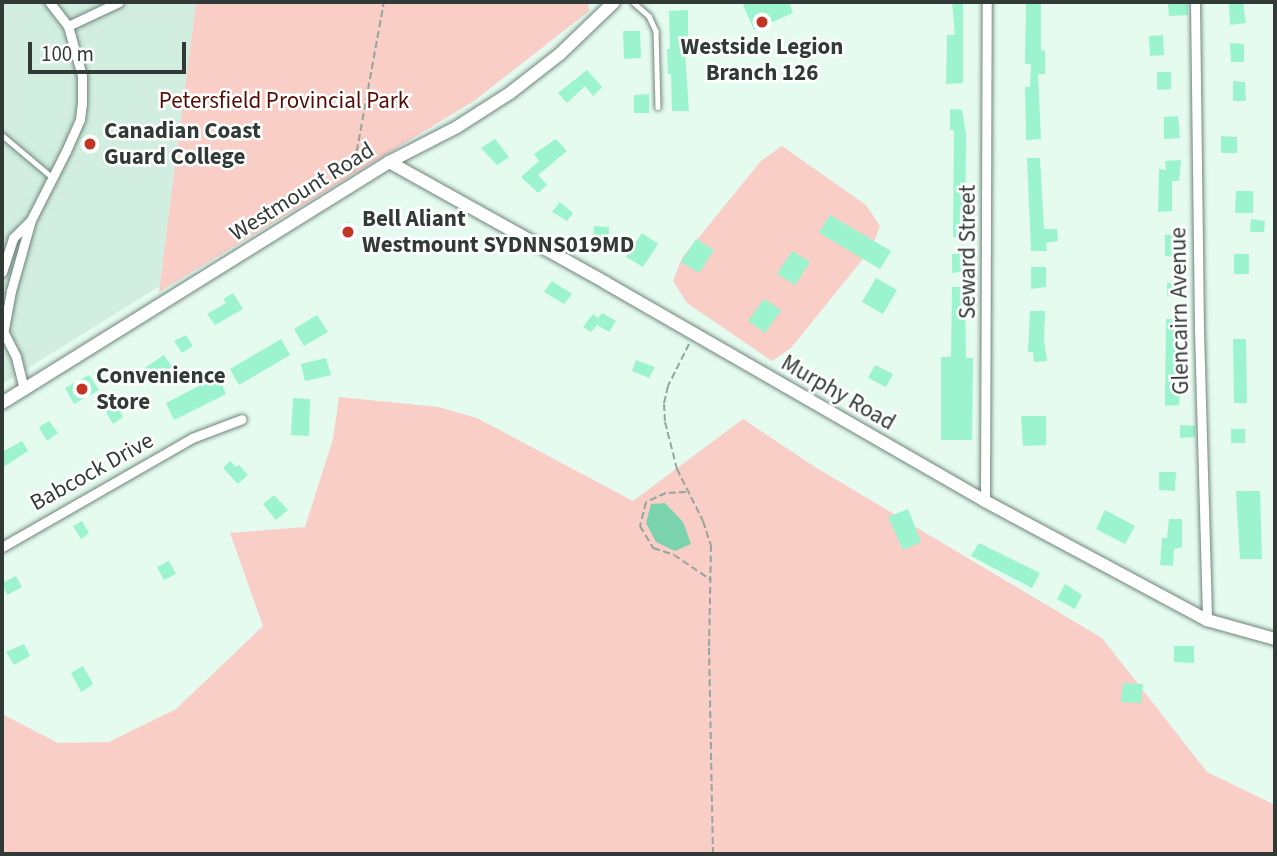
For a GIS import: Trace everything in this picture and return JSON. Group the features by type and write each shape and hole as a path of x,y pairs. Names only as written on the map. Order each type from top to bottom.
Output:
{"street":[{"path":"24,388 16,357 2,330 10,290 31,220 80,119 82,103 82,76 68,26 49,2"},
{"path":"68,26 119,2"},
{"name":"Westmount Road","path":"2,402 389,162 457,127 510,93 560,54 614,2"},
{"name":"Seward Street","path":"985,501 988,2"},
{"name":"Glencairn Avenue","path":"1195,2 1199,330 1207,620"},
{"name":"Murphy Road","path":"389,162 985,501 1207,620 1275,639"},
{"path":"2,272 13,238 31,220"},
{"name":"Babcock Drive","path":"2,547 192,438 242,419"}],"lane":[{"path":"634,2 649,16 656,31 658,107"},
{"path":"2,135 53,177"}],"path":[{"path":"350,187 384,2"},
{"path":"693,334 683,360 667,386 664,404 670,447 687,492 704,521 711,545 709,648 713,854"},
{"path":"687,492 666,493 646,502 640,526 653,548 674,555 711,580"}],"shaded area":[{"name":"Canadian Coast Guard College","path":"2,2 196,2 160,286 2,384"},
{"path":"665,503 683,522 691,544 675,551 656,542 646,523 651,504"}],"green space":[{"name":"Petersfield Provincial Park","path":"196,2 588,2 589,11 474,101 159,292"},
{"path":"782,146 866,205 880,226 871,249 791,348 772,361 687,303 673,281 682,258 761,161"},
{"path":"339,397 438,407 477,418 633,501 743,419 815,467 1102,638 1207,772 1275,805 1275,854 2,854 2,714 58,743 109,742 176,709 263,626 230,533 305,527 333,439"}],"building":[{"name":"Westside Legion Branch 126","path":"742,2 789,2 793,13 754,30"},
{"path":"952,2 963,2 963,83 946,84 947,35 955,35"},
{"path":"1026,2 1041,2 1041,50 1045,51 1045,74 1038,74 1041,139 1026,140 1025,87 1030,87 1031,64 1025,64"},
{"path":"1188,3 1188,15 1169,16 1168,4"},
{"path":"1243,3 1246,23 1230,25 1229,4"},
{"path":"688,10 688,38 684,38 689,111 672,111 667,49 670,49 669,11"},
{"path":"623,31 640,31 641,58 624,59"},
{"path":"1163,35 1164,55 1150,56 1149,36"},
{"path":"1230,43 1244,44 1244,62 1231,62"},
{"path":"587,70 602,87 593,96 585,86 567,103 558,93"},
{"path":"1157,72 1171,72 1171,89 1157,90"},
{"path":"1233,81 1245,82 1246,101 1233,101"},
{"path":"649,94 649,113 634,113 634,95"},
{"path":"950,109 962,110 966,135 965,238 953,237 954,130 950,130"},
{"path":"1178,116 1180,138 1164,139 1164,117"},
{"path":"1221,136 1237,137 1237,153 1221,153"},
{"path":"495,139 509,157 497,165 481,148"},
{"path":"556,139 567,151 538,175 547,185 538,193 521,177 539,161 534,154"},
{"path":"1027,158 1040,158 1044,229 1057,229 1058,241 1046,243 1047,251 1031,251"},
{"path":"1181,160 1179,181 1172,181 1172,211 1158,212 1159,169 1166,170 1165,161"},
{"path":"1236,191 1253,191 1253,213 1235,213"},
{"path":"560,202 573,213 567,221 552,212"},
{"path":"830,215 891,251 880,269 819,233"},
{"path":"1251,219 1265,221 1264,232 1250,232"},
{"name":"Bell Aliant Westmount SYDNNS019MD","path":"349,221 358,235 346,242 338,228"},
{"path":"594,226 609,227 608,243 593,240"},
{"path":"642,233 658,244 643,267 626,257"},
{"path":"1165,235 1179,235 1180,257 1165,256"},
{"path":"696,239 714,250 699,273 681,262"},
{"path":"792,251 810,262 795,285 777,274"},
{"path":"952,254 966,254 967,271 952,273"},
{"path":"1234,254 1249,254 1249,274 1234,274"},
{"path":"1031,267 1046,267 1046,287 1031,289"},
{"path":"876,278 897,290 883,314 862,302"},
{"path":"552,281 572,294 564,304 544,292"},
{"path":"1167,283 1180,284 1180,297 1167,296"},
{"path":"952,287 965,287 966,358 973,358 972,440 941,440 941,357 951,357"},
{"path":"233,293 243,309 215,325 207,314 226,303 223,299"},
{"path":"764,299 781,310 765,333 748,321"},
{"path":"1030,311 1045,311 1044,340 1047,361 1034,362 1033,352 1028,352"},
{"path":"602,313 616,321 609,332 597,325 591,332 583,327 593,314 598,318"},
{"path":"317,315 328,332 304,346 294,329"},
{"path":"1166,319 1179,319 1181,385 1179,405 1165,406"},
{"path":"186,335 193,346 182,353 174,341"},
{"path":"281,339 290,355 239,385 230,369"},
{"path":"1233,339 1246,339 1247,403 1234,403"},
{"path":"164,355 172,367 150,380 143,369"},
{"path":"326,358 331,375 305,381 301,364"},
{"path":"636,360 655,367 649,378 632,371"},
{"path":"875,365 893,374 886,387 868,378"},
{"name":"Convenience Store","path":"89,375 99,390 74,404 65,388"},
{"path":"218,376 226,394 174,420 166,403"},
{"path":"293,398 310,399 309,436 291,435"},
{"path":"117,406 123,417 113,424 106,412"},
{"path":"1021,416 1046,416 1046,445 1023,446"},
{"path":"49,421 58,433 47,441 39,427"},
{"path":"1180,425 1195,426 1195,437 1180,438"},
{"path":"1231,429 1245,429 1245,443 1231,443"},
{"path":"22,441 28,451 2,468 2,452"},
{"path":"230,461 236,467 239,465 248,475 238,484 223,468"},
{"path":"1159,472 1176,472 1175,491 1159,490"},
{"path":"1236,491 1260,491 1262,559 1240,559"},
{"path":"274,495 288,510 276,520 263,504"},
{"path":"908,509 921,542 903,550 888,517"},
{"path":"1105,510 1135,526 1125,544 1096,529"},
{"path":"1169,519 1182,519 1182,547 1174,549 1173,566 1160,565 1162,538 1167,538"},
{"path":"82,521 89,533 81,539 73,526"},
{"path":"979,543 1040,573 1032,588 971,556"},
{"path":"169,561 176,574 164,580 157,567"},
{"path":"16,576 22,587 7,595 2,583"},
{"path":"1065,584 1082,595 1075,609 1057,599"},
{"path":"24,644 30,656 14,665 6,652"},
{"path":"1174,646 1194,646 1194,663 1174,662"},
{"path":"83,666 93,684 81,692 71,673"},
{"path":"1123,683 1143,684 1141,703 1121,702"}],"place":[{"name":"Westside Legion Branch 126","path":"762,22"},
{"name":"Canadian Coast Guard College","path":"90,144"},
{"name":"Bell Aliant Westmount SYDNNS019MD","path":"348,232"},
{"name":"Convenience Store","path":"82,389"}]}
